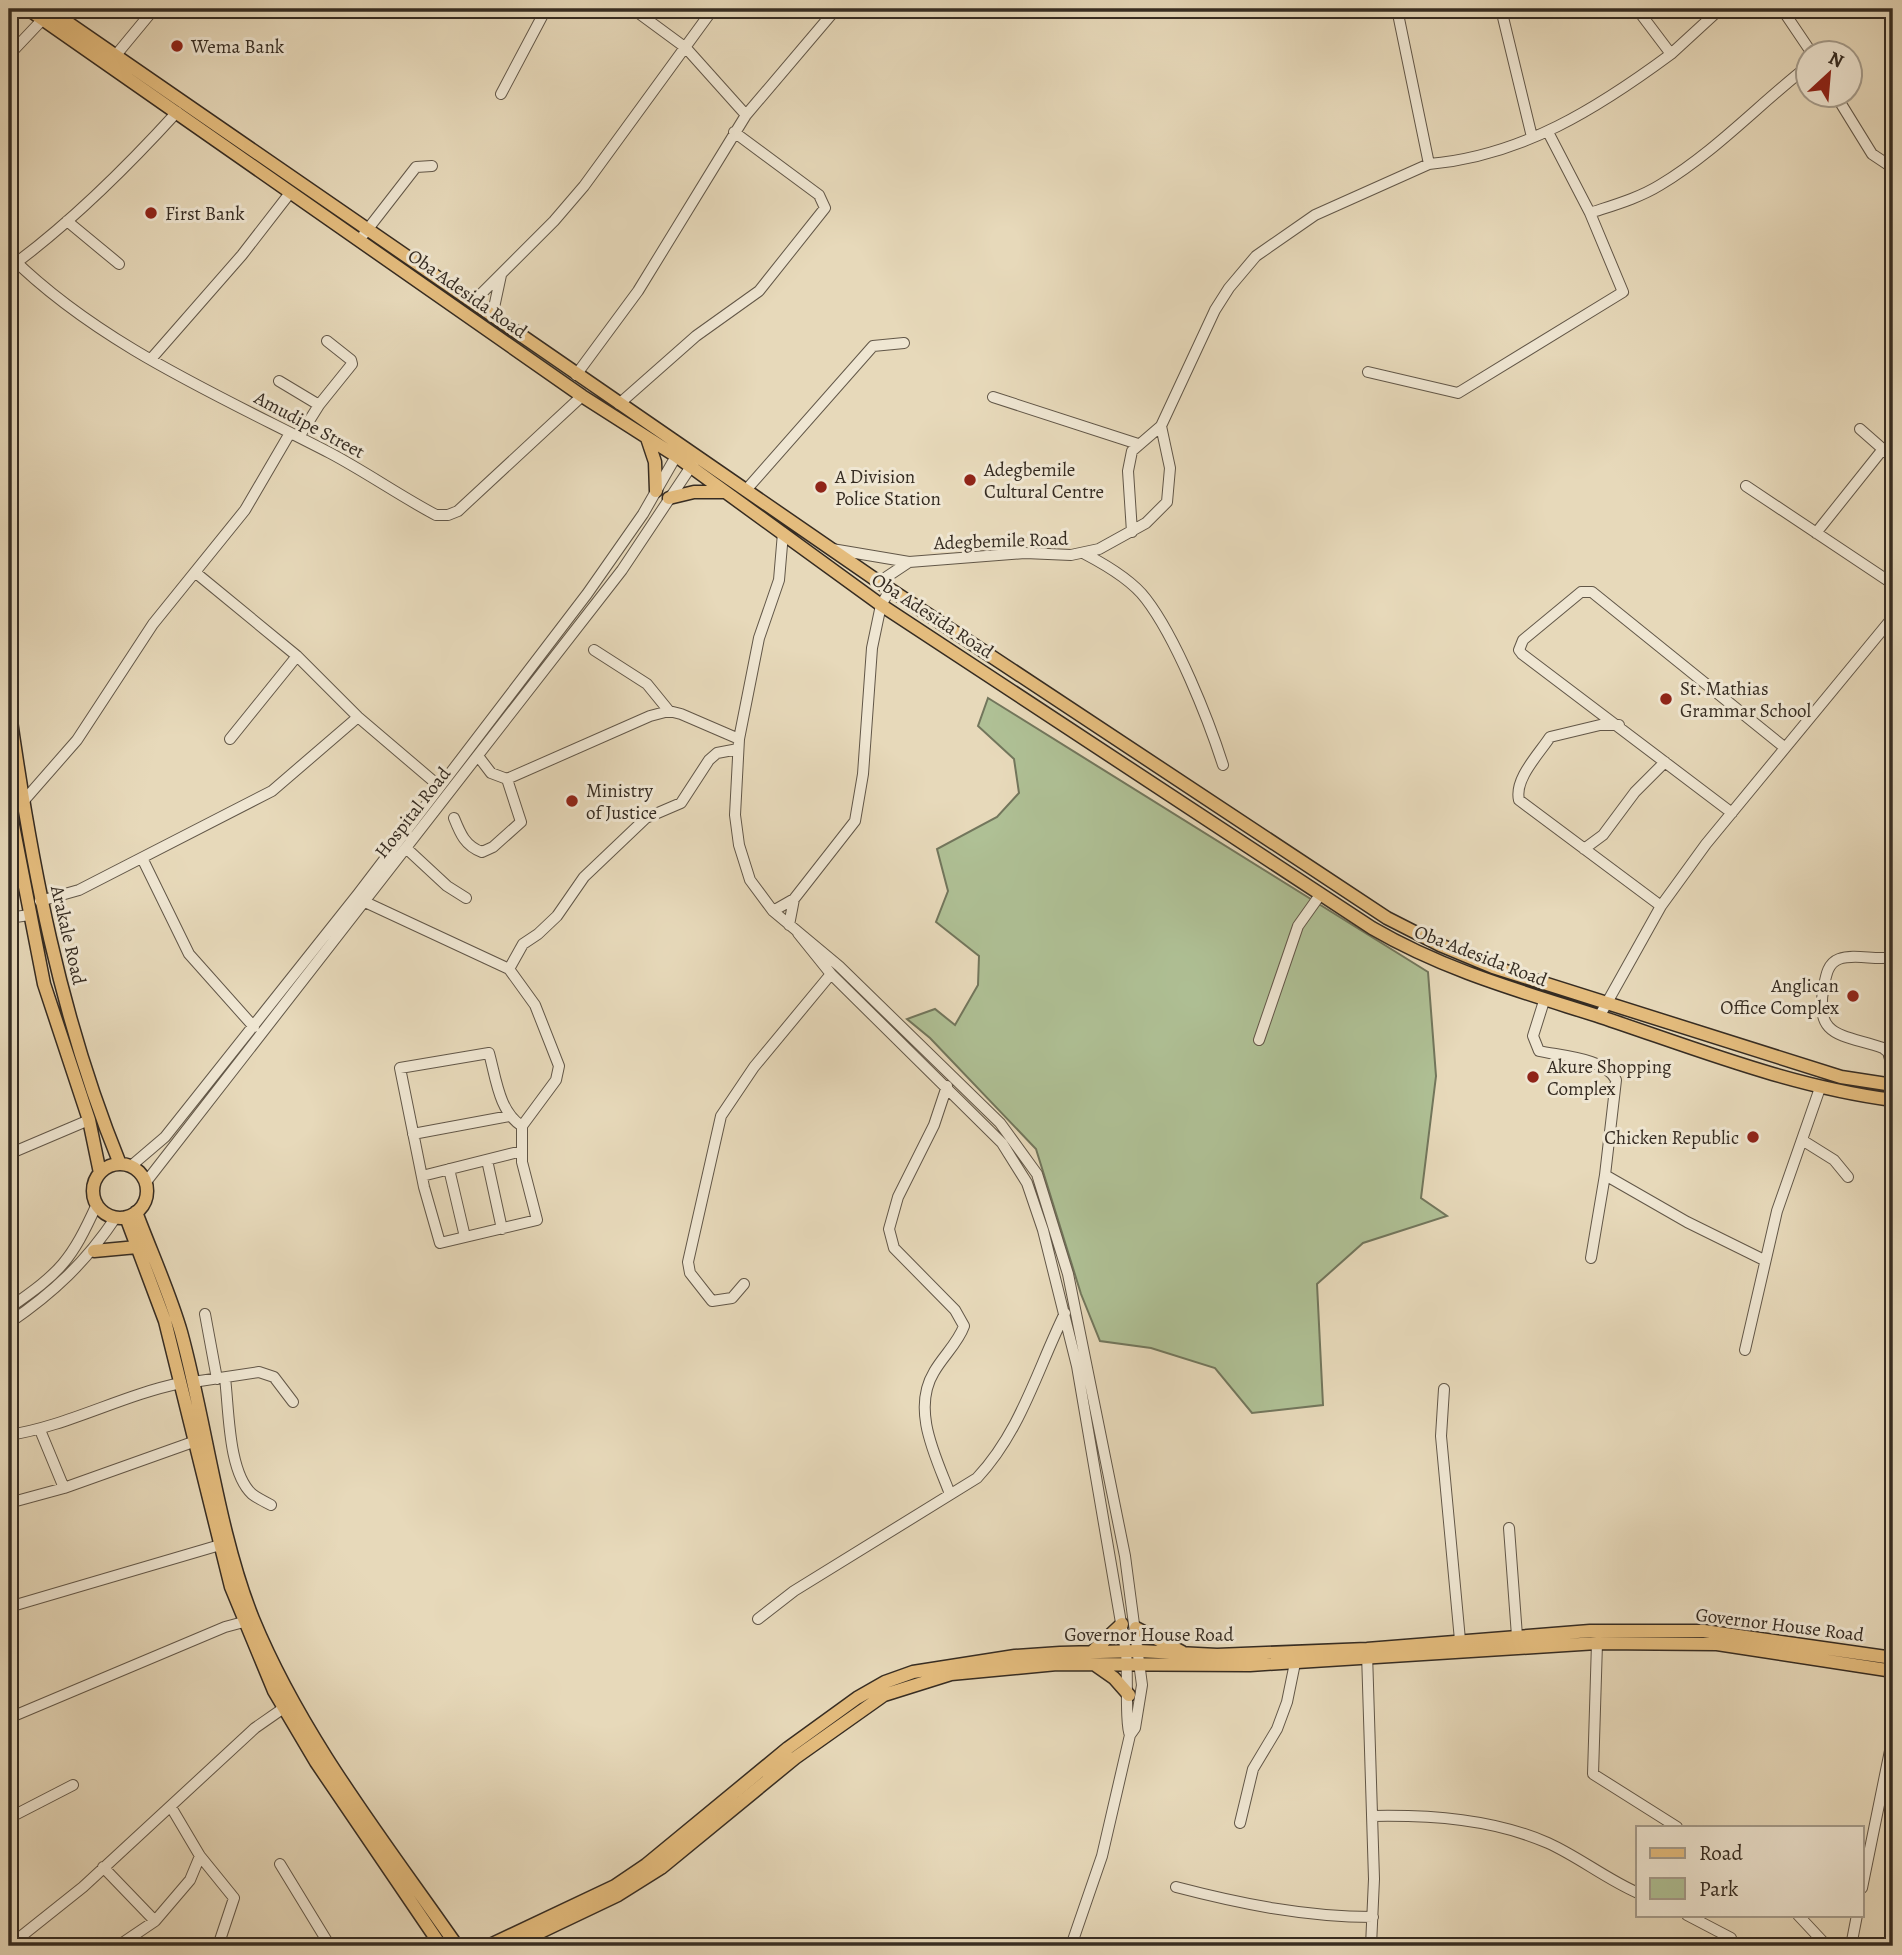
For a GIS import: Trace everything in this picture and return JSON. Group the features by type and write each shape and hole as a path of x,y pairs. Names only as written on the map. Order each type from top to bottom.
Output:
{"main road":[{"name":"Oba Adesida Road","path":"28,9 49,12 116,55 619,404 694,462 726,492 881,606 1111,754 1320,895 1418,954 1544,1001 1820,1088 1893,1100"},
{"name":"Oba Adesida Road","path":"49,12 177,112 290,193 582,396 647,438 679,451"},
{"path":"647,438 655,462 656,491"},
{"name":"Oba Adesida Road","path":"694,462 746,490 878,582 1387,918 1440,946 1493,967 1841,1077 1893,1085"},
{"path":"669,498 701,492 726,492"},
{"name":"Arakale Road","path":"9,707 15,804 30,915 44,984 89,1120 100,1173"},
{"name":"Arakale Road","path":"15,804 55,970 72,1028 96,1104 126,1165"},
{"path":"126,1165 146,1182 147,1194 126,1216 105,1212 97,1204 93,1194 100,1173 109,1166 126,1165"},
{"path":"126,1216 187,1382 229,1535 249,1621"},
{"path":"126,1216 180,1330 193,1442 219,1545 249,1621 287,1706 402,1877 441,1946"},
{"path":"94,1251 137,1247"},
{"path":"1122,1624 1093,1658 1129,1695"},
{"path":"1136,1628 1186,1653"},
{"name":"Governor House Road","path":"488,1946 581,1903 636,1872 788,1748 885,1682 913,1672 1015,1656 1296,1663 1460,1640 1590,1631 1704,1631 1893,1658"},
{"name":"Governor House Road","path":"1133,1658 1186,1653 1367,1654 1597,1643 1717,1644 1893,1671"},
{"name":"Governor House Road","path":"511,1946 618,1895 661,1868 795,1758 890,1692 951,1674 1093,1658"},
{"path":"402,1877 457,1946"}],"street":[{"path":"116,55 154,9"},
{"path":"501,94 546,9"},
{"path":"633,9 686,48 746,115"},
{"path":"473,302 584,186 713,9"},
{"path":"576,375 638,291 746,115 836,9"},
{"path":"1397,9 1429,164"},
{"path":"1502,9 1532,138"},
{"path":"1637,9 1671,54"},
{"path":"1132,532 1128,463 1138,444 1161,426 1214,310 1256,256 1315,215 1429,164 1481,157 1548,132 1590,111 1671,54 1720,9"},
{"path":"1782,9 1802,38"},
{"path":"9,55 49,12"},
{"path":"1590,213 1637,197 1678,173 1732,132 1794,78"},
{"path":"1844,108 1872,154 1893,168"},
{"path":"11,262 67,221 139,154 177,112"},
{"path":"619,404 696,336 759,291 825,208 819,195 734,132"},
{"path":"1368,372 1458,393 1620,295 1624,288 1590,213 1548,132"},
{"path":"359,240 416,167 432,166"},
{"path":"151,359 242,255 290,193"},
{"path":"67,221 119,264"},
{"name":"Amudipe Street","path":"11,262 82,314 151,359 295,435 436,515 448,515 458,511 582,396"},
{"path":"492,317 501,274"},
{"path":"15,804 77,740 153,624 245,510 295,435 352,362 327,341"},
{"path":"746,490 873,346 904,343"},
{"path":"279,381 319,405"},
{"path":"993,397 1138,444"},
{"name":"Adegbemile Road","path":"909,562 1025,553 1085,554 1132,532 1161,511 1169,495 1170,468 1161,426"},
{"path":"1860,429 1893,458"},
{"path":"1816,533 1883,449"},
{"name":"Hospital Road","path":"126,1165 165,1137 254,1027 587,594 631,533 679,451"},
{"name":"Hospital Road","path":"146,1182 622,570 694,462"},
{"path":"1746,486 1893,584"},
{"path":"783,533 779,580 759,638 738,744 734,815 738,845 750,880 773,911 793,929 831,974 947,1086 1013,1155 1027,1183 1044,1230 1065,1313 1095,1461 1122,1624 1133,1658 1141,1703 1135,1728 1130,1735 1102,1856 1071,1946"},
{"path":"832,549 909,562"},
{"path":"1085,554 1107,566 1145,597 1211,728 1223,765"},
{"path":"878,582 909,562"},
{"path":"195,573 297,656 358,717 439,786"},
{"path":"773,911 794,899 849,830 858,810 872,648 881,606 890,590"},
{"path":"1732,813 1519,650 1523,640 1581,592 1592,592 1784,747"},
{"path":"1599,1017 1604,1003 1661,906 1784,747 1893,617"},
{"path":"594,650 647,684 669,711 738,744"},
{"path":"230,739 297,656"},
{"path":"478,755 491,773 507,779 650,716 669,711"},
{"path":"40,901 79,890 272,792 358,717"},
{"path":"1619,725 1600,725 1550,737 1519,784 1519,800 1661,906"},
{"path":"509,969 523,944 556,916 584,877 646,818 681,803 709,760 717,753 738,744"},
{"path":"1584,849 1603,835 1635,792 1665,762"},
{"path":"454,818 462,837 472,849 482,852 493,847 521,822 507,779"},
{"path":"1599,860 1603,835"},
{"path":"407,848 447,886 466,898"},
{"path":"142,860 188,954 254,1027"},
{"path":"1259,1040 1298,926 1320,895"},
{"path":"793,929 794,899"},
{"path":"365,902 509,969 535,1005 559,1066 556,1080 522,1126 522,1151 537,1220 440,1243 422,1176 400,1068 489,1053 510,1116 522,1126"},
{"path":"9,918 30,915"},
{"path":"793,929 809,939 839,966 1000,1123 1037,1174 1054,1222 1081,1331 1136,1628 1127,1726 1130,1735"},
{"path":"1893,957 1840,958 1831,964 1826,972 1820,1014 1822,1022 1832,1030 1883,1048 1888,1052 1893,1070"},
{"path":"744,1284 732,1298 712,1301 690,1273 688,1262 713,1144 721,1116 737,1090 831,974"},
{"path":"1544,1001 1533,1036 1539,1051 1602,1066 1612,1072 1616,1080 1605,1175 1591,1258"},
{"path":"947,1086 934,1125 898,1197 888,1229 894,1248 955,1310 964,1326 961,1336 931,1376 924,1395 931,1444 950,1494"},
{"path":"1745,1350 1763,1260 1820,1088"},
{"path":"414,1134 510,1116"},
{"path":"9,1154 89,1120"},
{"path":"1802,1140 1834,1160 1848,1177"},
{"path":"422,1176 522,1151"},
{"path":"487,1160 502,1229"},
{"path":"449,1169 465,1237"},
{"path":"1605,1175 1686,1222 1763,1260"},
{"path":"9,1308 51,1279 76,1250 97,1204"},
{"path":"9,1323 60,1287 126,1216"},
{"path":"758,1619 794,1591 977,1478 999,1455 1024,1409 1065,1313"},
{"path":"205,1314 221,1378 233,1454 252,1494 271,1505"},
{"path":"9,1435 40,1430 149,1390 260,1372 268,1374 293,1402"},
{"path":"1444,1389 1443,1460 1447,1479 1460,1640"},
{"path":"40,1430 64,1488"},
{"path":"9,1503 64,1488 193,1442"},
{"path":"1509,1528 1517,1636"},
{"path":"9,1607 219,1545"},
{"path":"9,1718 78,1686 249,1621"},
{"path":"1597,1643 1593,1774 1675,1826"},
{"path":"1367,1654 1373,1816 1371,1946"},
{"path":"1240,1824 1253,1769 1277,1729 1287,1702 1296,1663"},
{"path":"9,1946 171,1807 255,1728 287,1706"},
{"path":"1864,1878 1893,1737"},
{"path":"9,1818 73,1785"},
{"path":"171,1807 200,1856 234,1898 218,1946"},
{"path":"1373,1816 1428,1815 1522,1832 1551,1844 1636,1892"},
{"path":"120,1946 155,1921 190,1880 200,1856"},
{"path":"280,1864 330,1946"},
{"path":"103,1867 155,1921"},
{"path":"1176,1887 1250,1906 1325,1916 1373,1917"},
{"path":"1689,1916 1731,1938"},
{"path":"1799,1916 1827,1946"},
{"path":"1851,1946 1857,1916"}],"green space":[{"path":"988,698 1428,972 1436,1076 1421,1198 1447,1216 1363,1243 1317,1284 1323,1405 1252,1413 1215,1368 1151,1348 1100,1341 1081,1294 1036,1149 930,1038 907,1019 935,1009 955,1025 978,985 979,956 936,922 948,891 937,849 997,817 1019,793 1014,759 978,726"}],"place":[{"name":"Wema Bank","path":"177,46"},
{"name":"First Bank","path":"151,213"},
{"name":"Adegbemile Cultural Centre","path":"970,480"},
{"name":"A Division Police Station","path":"821,487"},
{"name":"St. Mathias Grammar School","path":"1666,699"},
{"name":"Ministry of Justice","path":"572,801"},
{"name":"Anglican Office Complex","path":"1853,996"},
{"name":"Akure Shopping Complex","path":"1533,1077"},
{"name":"Chicken Republic","path":"1753,1137"}]}
